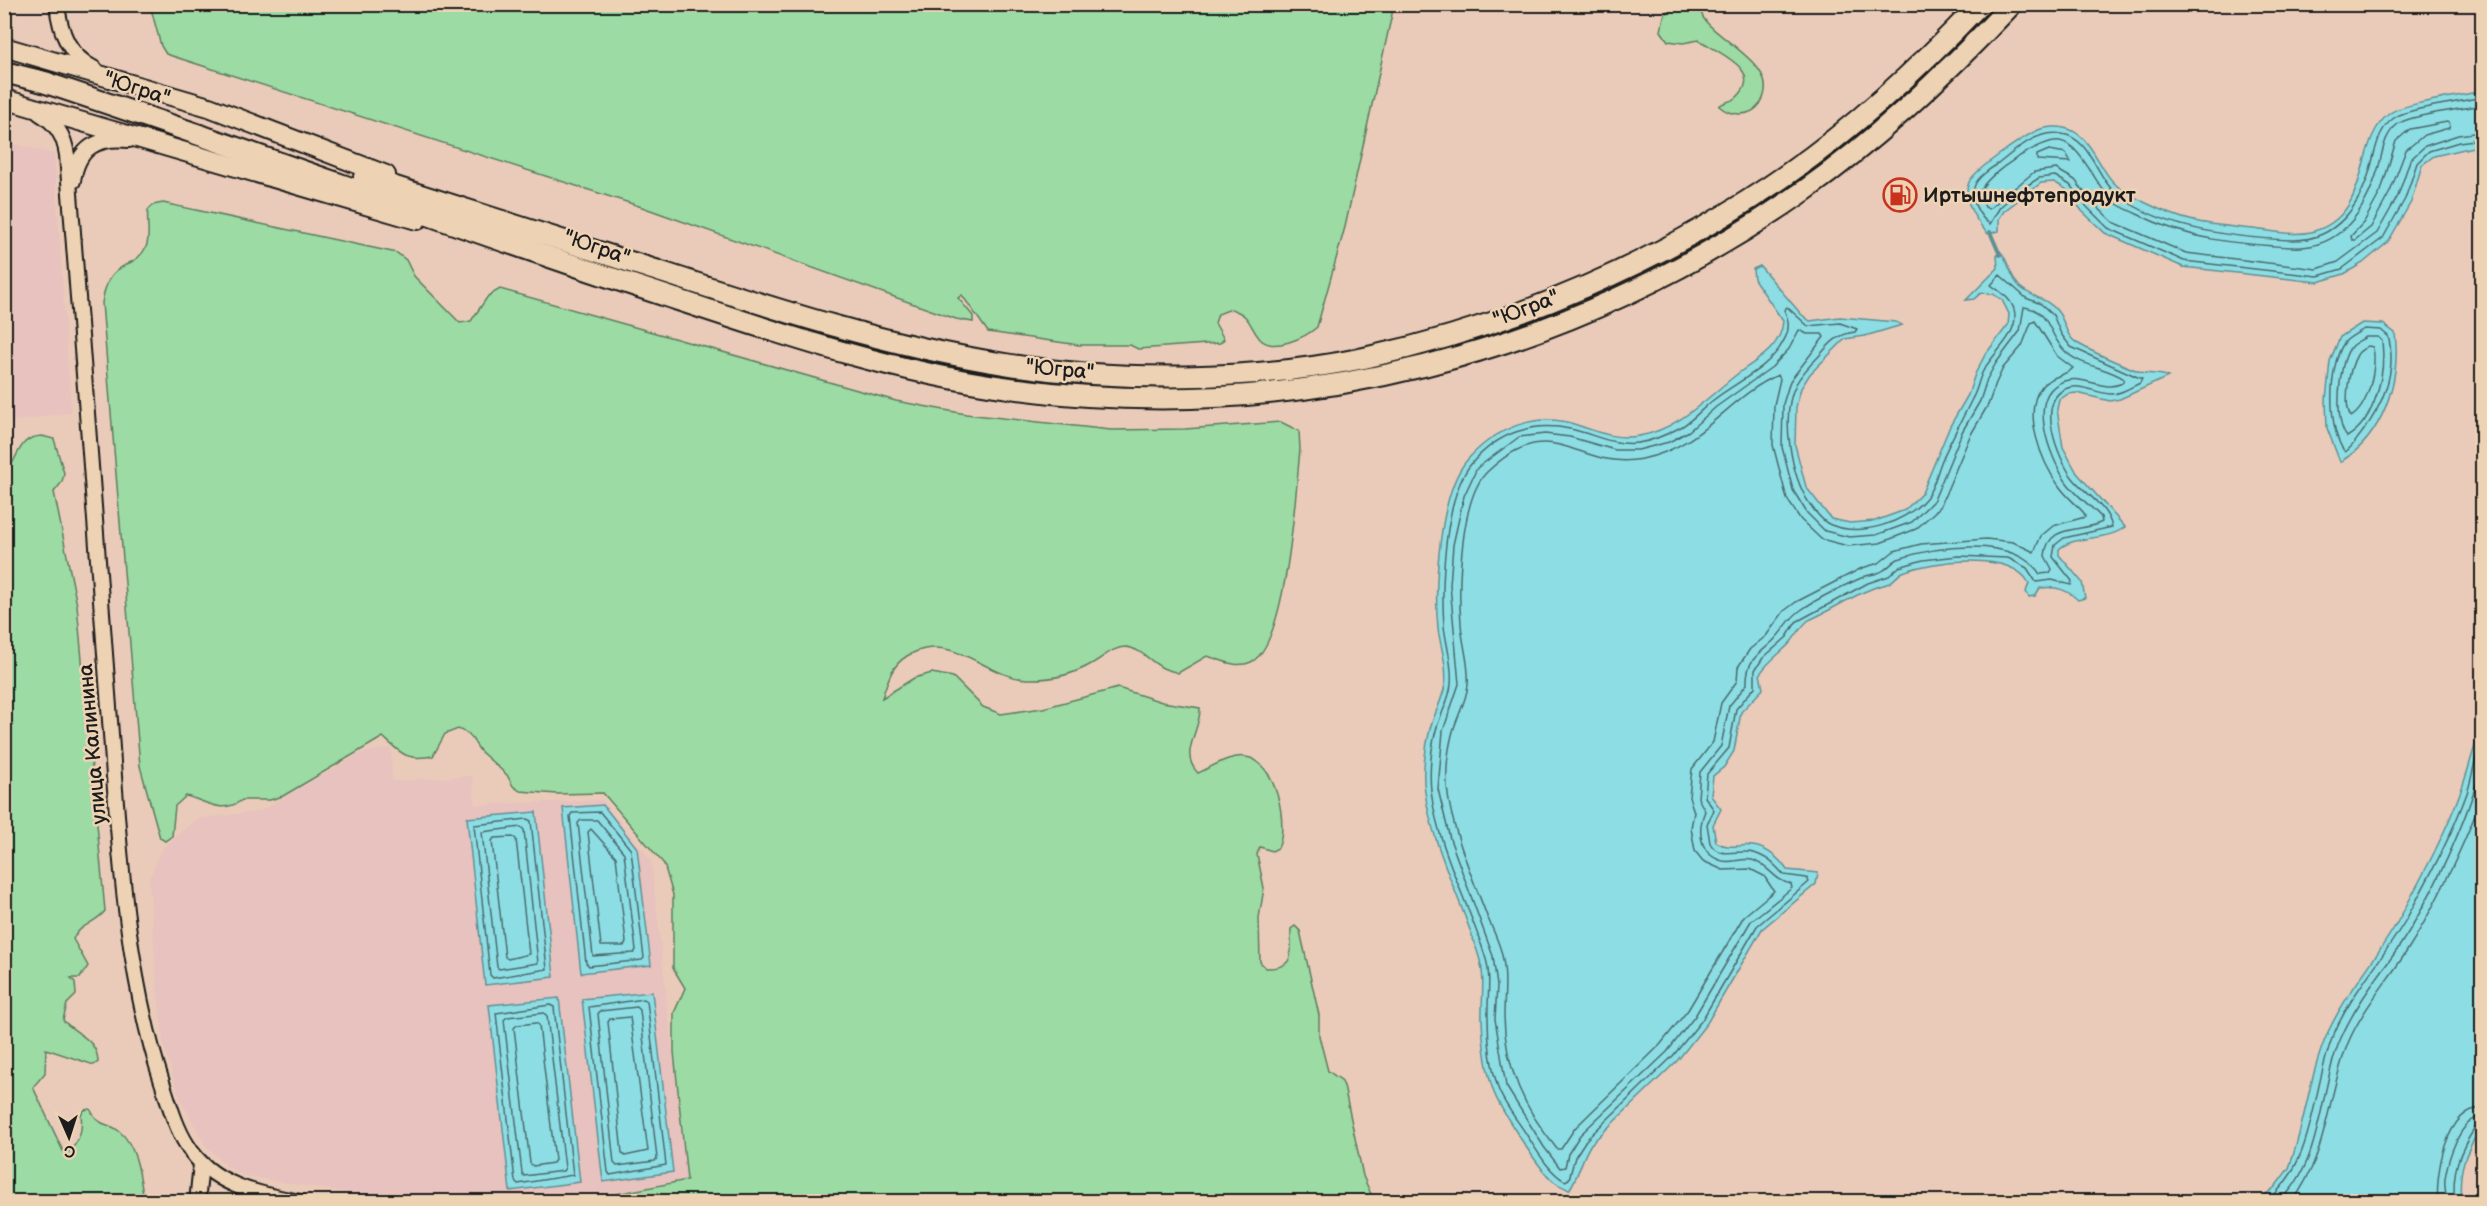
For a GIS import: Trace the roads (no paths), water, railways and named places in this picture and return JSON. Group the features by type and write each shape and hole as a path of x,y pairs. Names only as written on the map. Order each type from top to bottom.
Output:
{"highway":[{"name":"\"Югра\"","path":"4,72 163,114 854,331 921,348 1010,365 1088,373 1160,376 1244,372 1329,364 1395,350 1490,322 1575,289 1660,250 1725,214 1788,174 1840,135 1940,46 1980,4"},
{"name":"\"Югра\"","path":"37,80 289,164 591,271 855,355 1006,388 1162,399 1276,393 1366,381 1461,357 1540,329 1623,294 1714,247 1805,190 1852,154 1940,77 2012,4"}],"main road":[{"path":"4,47 111,77 249,121 344,160 600,252"},
{"path":"4,99 591,271"}],"street":[{"path":"57,4 61,28 72,53 86,65 111,77"},
{"path":"1940,46 1971,4"},
{"path":"27,106 51,120 63,138 70,201"},
{"path":"70,201 78,160 89,148 119,140 151,142"},
{"name":"улица Калинина","path":"70,201 114,767 131,940 141,1003 157,1068 178,1128 201,1164 237,1186 300,1202"},
{"path":"197,1202 201,1164"}],"water":[{"path":"2482,91 2482,145 2434,156 2422,165 2411,202 2388,242 2363,263 2344,274 2318,282 2183,267 2105,233 2082,211 2066,189 2054,182 2041,183 2004,211 1999,219 1999,231 1988,234 1971,210 1967,196 1969,182 1973,176 1991,161 2034,132 2043,128 2059,127 2081,136 2117,186 2132,196 2173,215 2209,224 2290,233 2311,232 2331,223 2345,211 2354,195 2370,141 2378,125 2390,113 2420,103"},
{"path":"2000,251 2016,283 2025,291 2054,307 2073,340 2133,369 2168,377 2120,399 2110,401 2077,393 2068,394 2059,400 2057,409 2063,447 2077,473 2125,527 2109,535 2074,541 2059,549 2059,555 2082,582 2085,598 2078,600 2065,591 2051,587 2040,588 2035,596 2029,597 2026,592 2029,583 2020,573 1990,562 1933,564 1903,572 1889,583 1863,592 1809,620 1790,643 1767,665 1760,674 1763,689 1741,712 1734,751 1724,767 1713,776 1711,796 1721,809 1713,825 1716,842 1726,846 1753,846 1763,849 1777,858 1787,870 1818,873 1816,884 1762,929 1707,1023 1677,1061 1591,1144 1569,1190 1553,1181 1529,1152 1493,1090 1483,1038 1481,965 1441,855 1425,792 1424,769 1427,744 1446,678 1438,628 1438,565 1445,515 1458,474 1468,459 1491,439 1504,431 1532,421 1562,421 1607,435 1631,437 1654,432 1681,419 1762,357 1778,338 1783,321 1754,279 1753,269 1760,266 1801,314 1810,321 1840,317 1896,322 1902,325 1865,336 1845,339 1810,374 1801,388 1796,407 1795,445 1806,487 1831,519 1850,523 1875,521 1905,510 1922,493 1950,426 1968,395 1975,374 1985,355 2008,325 2009,314 2002,300 1993,294 1981,293 1974,299 1966,300 1998,268 1997,256"},
{"path":"2362,323 2383,324 2395,333 2395,370 2392,388 2378,423 2368,438 2340,462 2327,428 2326,400 2330,361 2340,337"},
{"path":"2482,728 2482,1126 2464,1162 2460,1190 2461,1201 2257,1201 2275,1187 2289,1168 2316,1065 2328,1032 2345,1001 2394,927 2426,868 2454,808"},
{"path":"603,805 637,848 651,965 581,973 563,808"},
{"path":"536,812 554,977 485,985 467,818"},
{"path":"652,992 673,1172 603,1182 582,999"},
{"path":"559,998 580,1182 510,1191 489,1005"}],"waterway":[{"path":"1990,232 2000,255"}],"place":[{"name":"Иртышнефтепродукт","path":"1900,195"}]}
